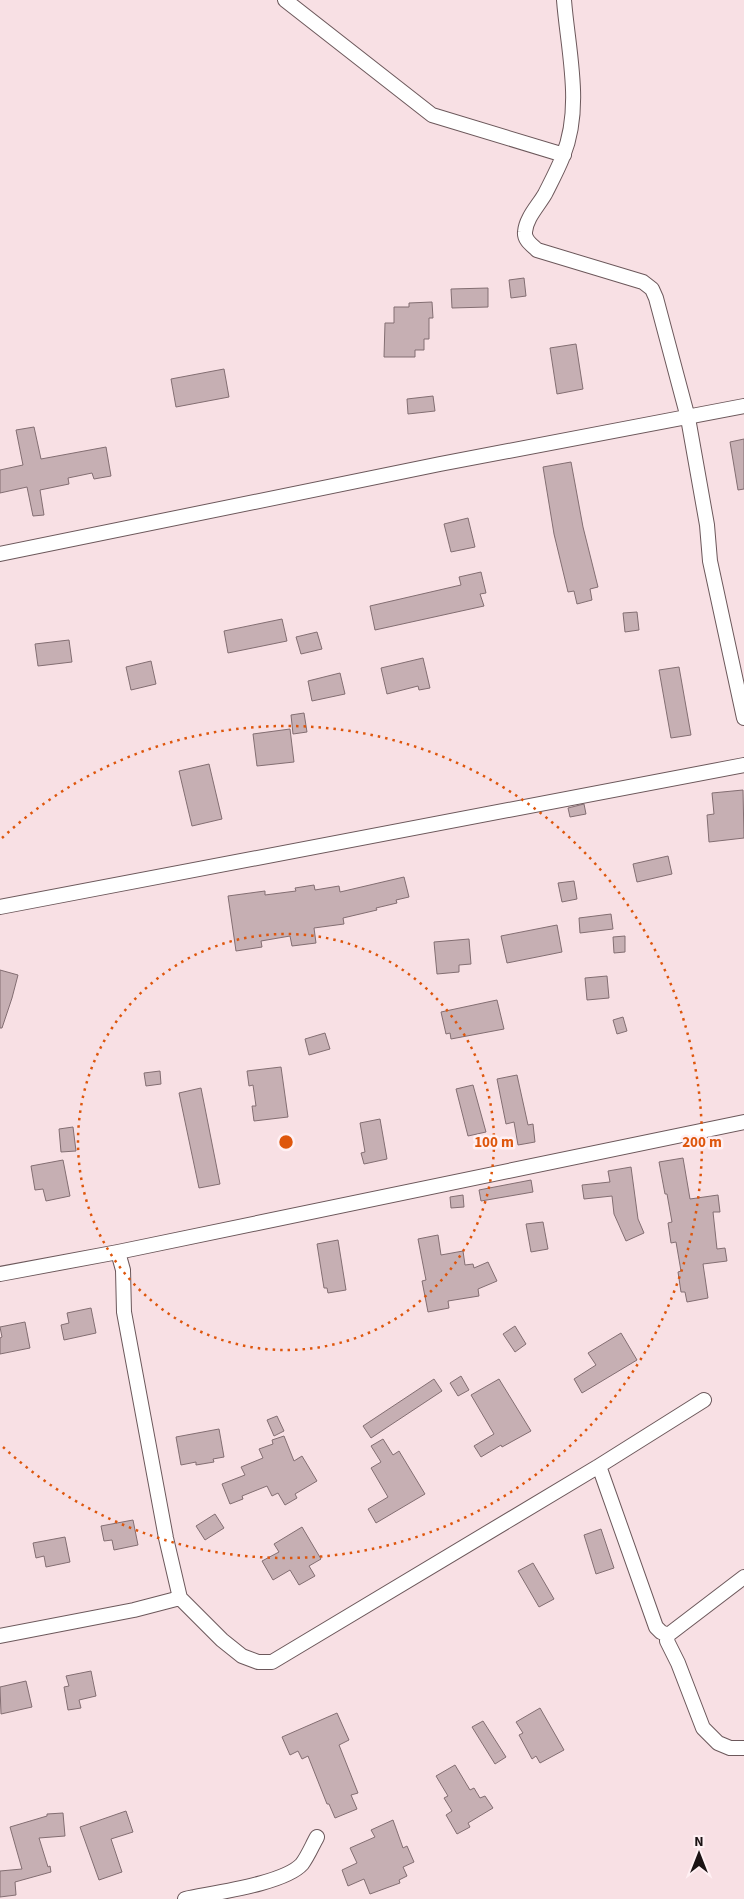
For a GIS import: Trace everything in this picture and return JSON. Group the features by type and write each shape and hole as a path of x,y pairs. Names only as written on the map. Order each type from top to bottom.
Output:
{"street":[{"path":"285,0 432,115 564,155"},
{"path":"564,0 574,96 571,129 564,155 545,194 529,220 525,233 528,242 537,250 643,282 652,289 674,362 688,418 707,525 710,561 744,718"},
{"path":"0,554 440,464 744,406"},
{"path":"0,907 744,765"},
{"path":"0,1274 118,1252 744,1122"},
{"path":"118,1252 123,1270 124,1312 166,1538 180,1598 222,1640 242,1656 258,1662 272,1662 599,1466 704,1400"},
{"path":"599,1466 656,1627 668,1635"},
{"path":"744,1576 668,1635 667,1640 703,1728 718,1744 730,1748 744,1748"},
{"path":"0,1636 134,1610 180,1598"},
{"path":"185,1899 244,1887 288,1875 301,1864 317,1837"}],"building":[{"path":"524,278 526,296 511,298 509,280"},
{"path":"488,288 488,307 452,308 451,289"},
{"path":"432,302 433,318 429,318 429,339 424,339 424,350 415,350 415,357 384,357 385,323 394,323 394,307 409,307 409,303"},
{"path":"576,344 583,389 557,394 550,348"},
{"path":"224,369 229,397 176,407 171,379"},
{"path":"433,396 435,411 408,414 407,399"},
{"path":"34,427 41,459 106,447 111,476 94,479 92,473 68,478 69,484 40,490 44,515 33,516 27,487 0,493 0,470 23,465 16,430"},
{"path":"744,439 744,489 738,490 730,442"},
{"path":"571,462 583,527 598,587 590,589 592,600 577,604 574,591 568,592 554,534 543,467"},
{"path":"468,518 475,547 451,552 444,524"},
{"path":"481,572 486,593 480,594 484,606 375,630 370,606 461,585 459,577"},
{"path":"637,612 639,630 625,632 623,613"},
{"path":"282,619 287,641 228,653 224,631"},
{"path":"317,632 322,649 301,654 296,637"},
{"path":"69,640 72,662 38,666 35,644"},
{"path":"423,658 430,688 419,690 418,686 387,694 381,668"},
{"path":"151,661 156,684 131,690 126,667"},
{"path":"679,667 691,735 671,738 659,670"},
{"path":"340,673 345,694 312,701 308,681"},
{"path":"304,713 307,732 293,734 291,715"},
{"path":"290,729 294,762 257,766 253,734"},
{"path":"209,764 222,819 192,826 179,771"},
{"path":"743,790 744,838 709,842 707,815 714,814 712,793"},
{"path":"584,804 586,814 570,817 568,808"},
{"path":"668,856 672,874 637,882 633,864"},
{"path":"404,877 409,897 396,900 397,903 376,908 377,910 343,918 344,924 314,928 316,943 292,946 290,936 261,941 262,947 236,951 228,896 265,891 265,895 296,891 295,888 314,885 315,890 339,886 340,892"},
{"path":"574,881 577,899 562,902 558,883"},
{"path":"611,914 613,929 580,933 579,918"},
{"path":"557,925 562,952 507,963 501,936"},
{"path":"625,936 625,952 614,953 613,937"},
{"path":"469,939 471,964 459,965 459,972 437,974 434,942"},
{"path":"0,970 18,975 2,1028 0,1028"},
{"path":"607,976 609,998 587,1000 585,978"},
{"path":"497,1000 504,1029 451,1039 450,1033 446,1034 441,1012"},
{"path":"623,1017 627,1031 617,1034 613,1020"},
{"path":"325,1033 330,1049 309,1055 305,1039"},
{"path":"281,1067 288,1117 254,1121 252,1106 256,1106 253,1085 249,1086 247,1071"},
{"path":"160,1071 161,1084 146,1086 144,1073"},
{"path":"517,1075 528,1125 533,1124 535,1142 518,1145 514,1122 506,1124 497,1079"},
{"path":"473,1085 486,1132 468,1136 456,1089"},
{"path":"201,1088 220,1184 199,1188 179,1093"},
{"path":"380,1119 387,1159 364,1164 361,1153 365,1152 360,1123"},
{"path":"73,1127 76,1151 61,1152 59,1129"},
{"path":"683,1158 690,1199 718,1195 720,1212 713,1212 717,1249 725,1248 727,1261 703,1264 708,1298 687,1302 685,1292 681,1292 678,1272 681,1271 676,1242 671,1243 668,1223 672,1222 659,1162"},
{"path":"63,1160 70,1196 46,1201 43,1189 35,1190 31,1166"},
{"path":"631,1167 638,1219 644,1233 626,1241 614,1214 612,1196 584,1199 582,1185 610,1182 608,1171"},
{"path":"531,1180 533,1192 481,1201 479,1190"},
{"path":"463,1195 464,1207 451,1208 450,1197"},
{"path":"543,1222 548,1249 531,1252 526,1224"},
{"path":"438,1235 441,1255 463,1251 465,1265 473,1264 474,1268 488,1262 497,1281 478,1289 479,1296 448,1301 449,1308 428,1312 422,1281 426,1280 418,1239"},
{"path":"338,1240 346,1290 328,1293 327,1288 324,1288 317,1244"},
{"path":"91,1308 96,1333 64,1340 61,1325 69,1323 67,1313"},
{"path":"25,1322 30,1348 0,1354 0,1338 2,1337 0,1327"},
{"path":"515,1326 526,1344 515,1352 503,1334"},
{"path":"621,1333 637,1360 582,1393 574,1379 596,1365 588,1353"},
{"path":"461,1376 469,1390 458,1396 450,1383"},
{"path":"434,1379 442,1391 371,1438 363,1426"},
{"path":"499,1379 531,1431 481,1457 474,1446 494,1434 471,1395"},
{"path":"277,1416 284,1431 274,1436 267,1420"},
{"path":"219,1429 224,1457 213,1459 214,1462 196,1465 196,1462 181,1465 176,1437"},
{"path":"284,1436 294,1461 302,1456 317,1481 295,1494 297,1498 285,1505 278,1493 272,1496 267,1486 242,1496 243,1499 230,1504 222,1484 245,1475 241,1467 263,1458 259,1449 273,1444 272,1440"},
{"path":"383,1439 393,1455 399,1451 425,1494 376,1523 368,1509 388,1497 371,1468 381,1462 371,1446"},
{"path":"215,1514 224,1528 205,1540 196,1526"},
{"path":"133,1520 138,1545 114,1550 112,1540 104,1541 101,1526"},
{"path":"302,1527 321,1559 309,1566 315,1576 299,1585 290,1570 273,1580 262,1561 279,1552 274,1544"},
{"path":"601,1529 614,1568 596,1574 584,1535"},
{"path":"65,1537 70,1562 46,1567 44,1556 36,1558 33,1543"},
{"path":"533,1563 554,1599 539,1607 518,1571"},
{"path":"91,1671 96,1696 79,1700 81,1708 68,1710 64,1687 69,1686 66,1676"},
{"path":"26,1681 32,1707 1,1714 0,1687"},
{"path":"540,1708 564,1750 540,1763 536,1756 532,1759 519,1735 523,1733 516,1722"},
{"path":"337,1713 349,1740 339,1745 358,1793 351,1795 357,1809 335,1818 329,1804 327,1804 308,1756 302,1759 298,1751 290,1755 282,1737"},
{"path":"483,1721 506,1757 495,1764 472,1727"},
{"path":"455,1765 470,1790 474,1788 480,1798 485,1796 493,1808 468,1823 470,1827 457,1834 446,1815 452,1811 444,1798 448,1796 436,1776"},
{"path":"126,1811 133,1832 111,1839 122,1872 99,1880 80,1827"},
{"path":"63,1813 65,1836 39,1838 51,1872 15,1882 16,1895 0,1897 0,1871 22,1869 10,1827 47,1816 47,1814"},
{"path":"393,1820 403,1848 407,1846 414,1862 403,1867 407,1876 399,1880 400,1883 370,1894 364,1879 348,1886 342,1870 357,1863 350,1848 375,1837 371,1830"}]}
